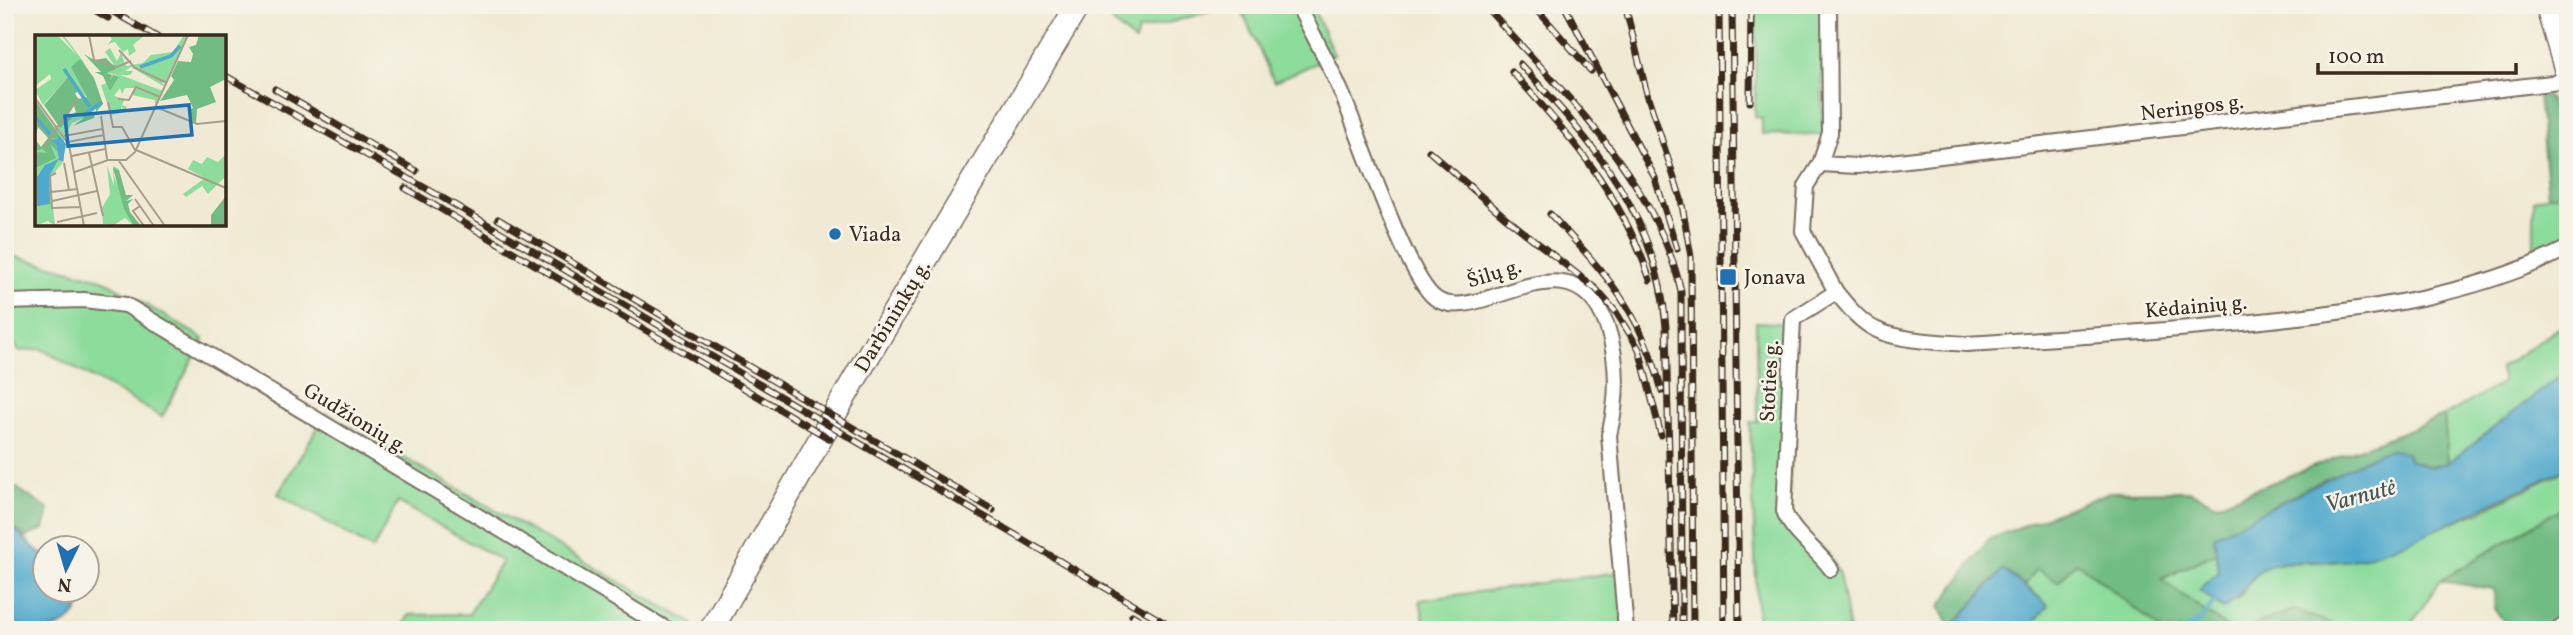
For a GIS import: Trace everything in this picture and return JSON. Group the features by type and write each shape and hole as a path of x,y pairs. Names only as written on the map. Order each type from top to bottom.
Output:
{"main road":[{"name":"Darbininkų g.","path":"711,630 861,368 1077,5"},
{"path":"2547,5 2568,76"}],"street":[{"name":"Šilų g.","path":"1298,5 1341,92 1415,272 1435,299 1459,305 1539,282 1564,283 1585,294 1604,318 1615,350 1616,409 1609,435 1626,630"},
{"path":"1829,5 1830,133 1820,164 1806,186 1803,231 1836,292"},
{"name":"Neringos g.","path":"1820,164 1857,166 2568,81"},
{"name":"Kėdainių g.","path":"1836,292 1860,319 1876,331 1927,341 1994,342 2232,325 2377,307 2501,277 2568,248"},
{"name":"Stoties g.","path":"1831,569 1817,549 1797,534 1784,511 1793,319 1836,292"},
{"name":"Gudžionių g.","path":"5,302 84,300 126,305 668,630"},
{"path":"2558,630 2568,622"}],"green space":[{"path":"1104,5 1234,5 1138,31 1135,42 1109,19"},
{"path":"1239,5 1312,5 1334,55 1274,82"},
{"path":"1756,5 1821,5 1823,135 1762,134 1762,118 1755,117"},
{"path":"2538,95 2548,98 2568,149 2567,195 2548,195"},
{"path":"2568,194 2568,239 2539,255 2534,249 2534,200 2548,195"},
{"path":"5,254 102,279 204,339 162,417 41,349 19,351 9,337 5,338"},
{"path":"1756,322 1795,324 1789,504 1798,530 1827,552 1839,572 1849,630 1758,630 1750,422 1757,422"},
{"path":"2568,322 2568,370 2448,463 2444,416 2503,382 2500,368"},
{"path":"326,413 693,624 690,630 401,630 409,615 469,614 502,561 398,502 373,549 278,494"},
{"path":"2444,416 2448,463 2430,467 2409,460 2325,479 2215,536 2218,552 2161,579 2230,630 2162,630 2077,562 2058,582 2037,569 2025,585 2003,570 1951,628 1940,606 1989,539 2110,492 2189,491 2217,504"},
{"path":"2568,469 2568,504 2440,581 2407,630 2340,630 2294,610 2239,630 2230,630 2160,580 2218,552 2219,572 2237,600 2260,569 2283,563 2363,558 2481,511"},
{"path":"5,480 49,510 44,529 26,537 5,520"},
{"path":"2568,504 2568,630 2510,630 2495,609 2494,589 2440,581"},
{"path":"2077,562 2162,630 2028,630 2048,605 2025,585 2037,568"},
{"path":"1627,571 1632,630 1426,630 1420,600"},
{"path":"2294,610 2341,627 2340,630 2239,630"}],"water":[{"path":"2568,370 2568,469 2417,538 2365,557 2340,561 2288,562 2264,568 2223,609 2199,590 2219,572 2214,536 2380,452 2393,450 2407,453 2409,460 2430,467 2448,463"},
{"path":"5,520 32,546 32,604 81,605 67,622 48,629 27,627 5,618"},
{"path":"2003,570 2048,605 2028,630 1949,630"}],"waterway":[{"name":"Varnutė","path":"2186,630 2201,620 2215,601"}],"railway":[{"path":"86,5 108,18"},
{"path":"101,5 154,35"},
{"path":"1484,5 1601,137 1650,210 1668,249 1681,291 1682,621"},
{"path":"1533,5 1591,71"},
{"path":"1564,5 1655,178 1677,249"},
{"path":"1625,5 1647,94 1681,199 1691,257 1693,630"},
{"path":"1719,5 1724,630"},
{"path":"1732,5 1739,630"},
{"path":"1750,102 1751,5"},
{"path":"1520,64 1596,153 1617,183 1650,249 1660,287 1666,327 1673,630"},
{"path":"1512,72 1593,168 1625,221 1650,280"},
{"path":"226,76 436,194 1177,630"},
{"path":"275,89 416,171"},
{"path":"1429,151 1506,218 1596,289 1616,312 1639,349 1661,435"},
{"path":"405,188 830,439"},
{"path":"1550,214 1619,294 1643,337 1662,391"},
{"path":"498,219 993,510"},
{"path":"1132,615 1156,630"}],"place":[{"name":"Viada","path":"835,234"},
{"name":"Jonava","path":"1728,277"}]}
